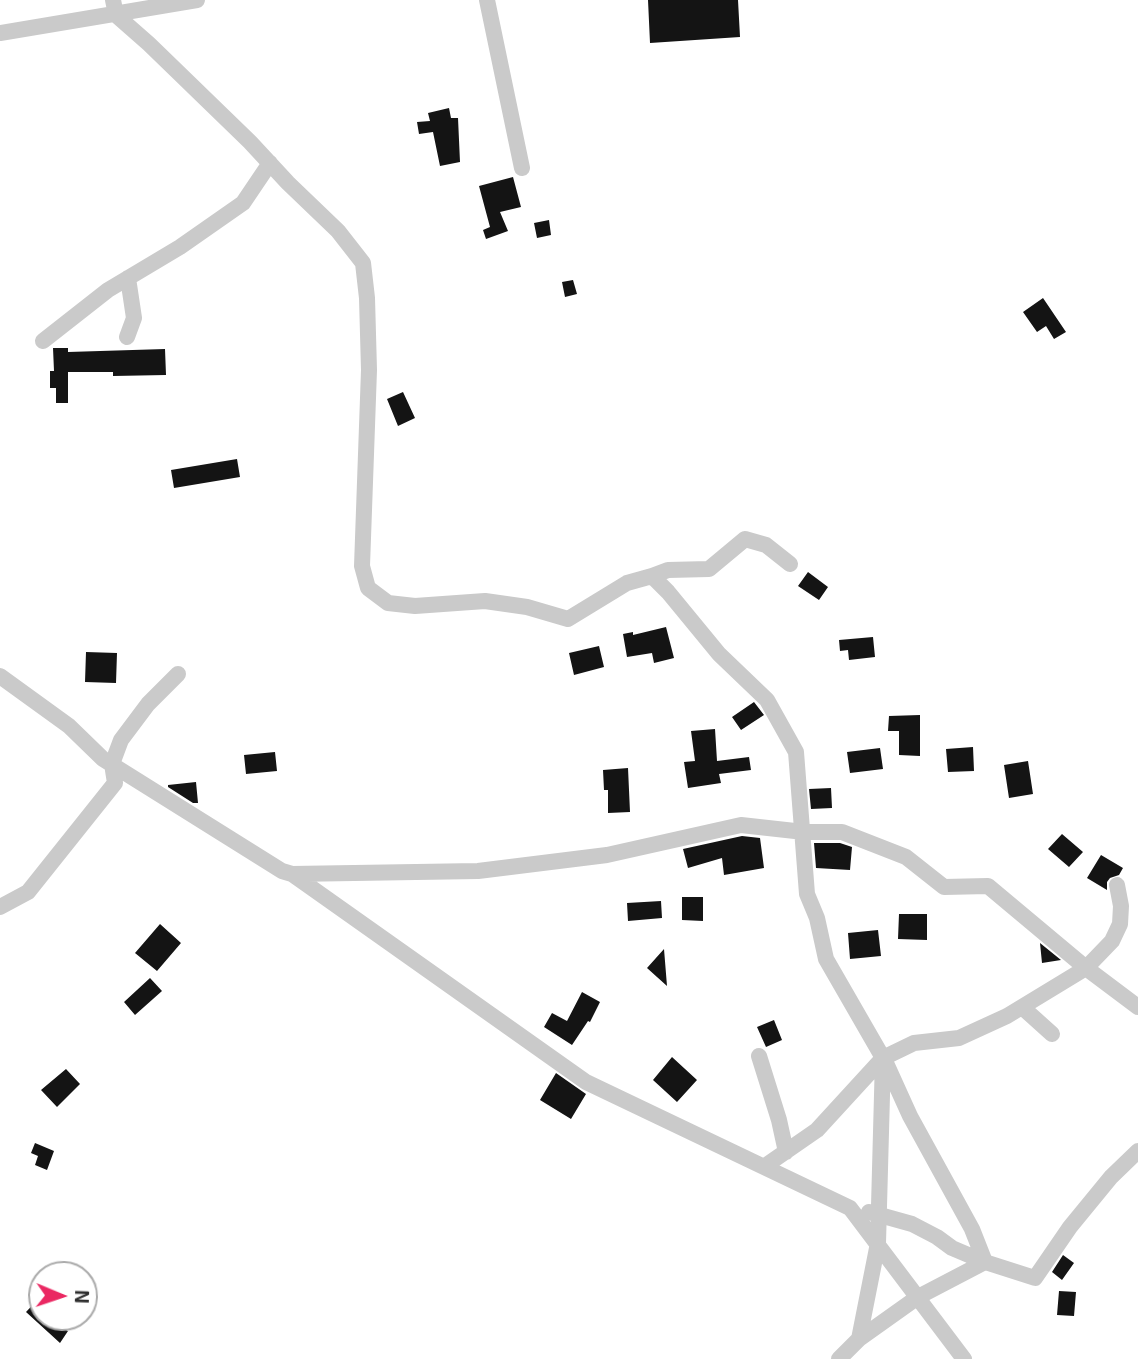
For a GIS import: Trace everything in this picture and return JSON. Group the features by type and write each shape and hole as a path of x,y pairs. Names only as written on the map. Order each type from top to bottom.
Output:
{"street":[{"path":"0,33 115,7 197,0"},
{"path":"487,0 522,168"},
{"path":"115,7 338,231 363,263 369,370 362,566 368,588 388,603 415,606 485,601 527,607 568,619 627,583 668,570 709,569 745,539 766,545 790,564"},
{"path":"43,341 98,298 180,247 243,203 270,163"},
{"path":"127,337 134,318 128,278"},
{"path":"652,576 719,654 767,700 796,752 807,894 817,918 826,959 883,1058 910,1116 972,1229 985,1262"},
{"path":"115,783 112,764 121,740 148,704 178,674"},
{"path":"0,676 69,726 103,759 282,871 292,874 478,871 607,855 741,825 804,832 842,832 906,857 944,887 988,887 1138,1007"},
{"path":"0,907 27,892 115,783 135,779"},
{"path":"292,874 586,1082 850,1208 912,1224 952,1248 985,1262 1035,1278 1070,1227 1111,1177 1138,1151"},
{"path":"765,1166 817,1130 883,1058 914,1043 959,1038 1022,1006 1086,968 1112,940 1120,924 1121,906 1117,885"},
{"path":"1022,1006 1052,1034"},
{"path":"759,1056 786,1152"},
{"path":"859,1339 878,1243 883,1058"},
{"path":"850,1208 964,1359"},
{"path":"839,1359 859,1339 918,1297 985,1262"}],"building":[{"path":"648,0 738,0 740,37 650,43"},
{"path":"449,108 451,118 458,118 460,162 440,166 433,132 419,134 417,122 430,121 428,113"},
{"path":"513,177 521,207 500,212 508,231 486,239 483,230 490,227 479,186"},
{"path":"549,220 551,235 537,238 534,223"},
{"path":"573,280 577,294 565,297 562,282"},
{"path":"1043,298 1066,332 1054,339 1046,326 1037,332 1023,312"},
{"path":"53,348 68,348 68,352 165,349 166,375 113,376 113,372 68,372 68,403 56,403 56,388 50,388 50,371 54,371"},
{"path":"403,392 415,418 398,426 387,399"},
{"path":"237,459 240,477 174,488 171,470"},
{"path":"808,572 828,587 819,600 798,586"},
{"path":"666,627 674,658 654,663 652,653 627,657 623,634 633,632 633,635"},
{"path":"873,637 875,657 849,660 848,650 840,651 839,640"},
{"path":"599,646 604,667 574,675 569,653"},
{"path":"86,652 117,653 116,683 85,682"},
{"path":"754,702 764,715 741,730 732,717"},
{"path":"920,715 920,756 899,755 899,731 888,731 889,716"},
{"path":"715,729 717,761 749,757 751,770 719,774 721,783 688,788 684,762 695,761 691,731"},
{"path":"973,747 974,771 948,772 946,749"},
{"path":"880,748 883,769 850,773 847,752"},
{"path":"275,752 277,771 246,774 244,755"},
{"path":"1028,761 1033,794 1009,798 1004,765"},
{"path":"628,768 630,812 608,813 608,790 604,790 603,770"},
{"path":"196,782 198,803 193,803 168,787 168,785"},
{"path":"831,788 832,808 811,809 809,789"},
{"path":"1062,834 1083,852 1069,867 1048,849"},
{"path":"742,836 760,838 764,868 724,875 722,858 688,868 683,849"},
{"path":"814,843 840,843 852,847 850,870 816,868"},
{"path":"1101,855 1123,868 1119,875 1107,882 1107,890 1087,878"},
{"path":"682,897 703,897 703,921 682,920"},
{"path":"661,901 662,918 628,921 627,903"},
{"path":"899,914 927,914 927,940 898,939"},
{"path":"160,924 181,943 157,971 135,953"},
{"path":"878,930 881,956 850,959 848,933"},
{"path":"1040,943 1061,960 1042,963"},
{"path":"664,949 667,986 647,968"},
{"path":"150,978 162,991 135,1015 124,1002"},
{"path":"582,992 600,1002 590,1022 588,1021 572,1045 544,1027 552,1013 567,1021"},
{"path":"774,1020 782,1040 766,1047 757,1027"},
{"path":"672,1057 697,1080 677,1102 653,1080"},
{"path":"66,1069 80,1084 57,1107 41,1090"},
{"path":"556,1073 586,1094 571,1119 540,1100"},
{"path":"35,1143 54,1151 47,1170 35,1165 38,1156 31,1153"},
{"path":"1063,1255 1074,1263 1062,1280 1052,1272"},
{"path":"1059,1291 1076,1292 1074,1316 1057,1315"},
{"path":"47,1331 68,1331 60,1343"}]}
